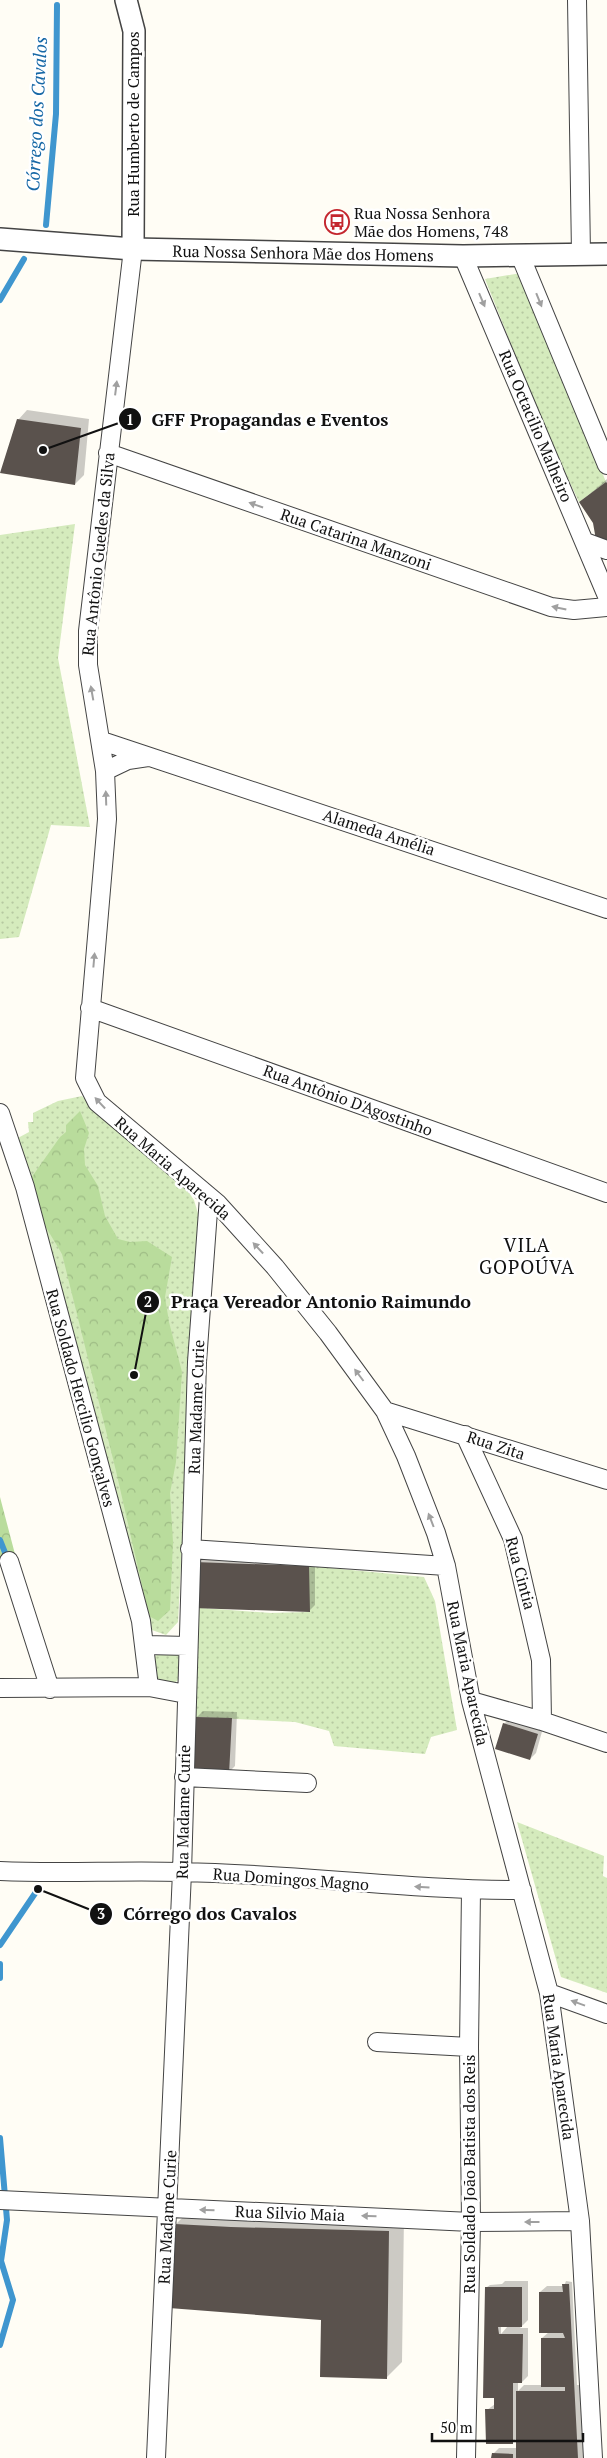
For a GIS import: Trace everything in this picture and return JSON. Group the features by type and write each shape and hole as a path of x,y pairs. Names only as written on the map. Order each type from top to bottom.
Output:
{"street":[{"name":"Rua Humberto de Campos","path":"126,0 134,31 133,249"},
{"path":"577,0 581,254"},
{"name":"Rua Nossa Senhora Mãe dos Homens","path":"0,239 133,249 463,256 607,254"},
{"name":"Rua Antônio Guedes da Silva","path":"90,1008 107,819 102,741 88,665 88,631 133,249"},
{"path":"520,255 607,465"},
{"name":"Rua Octacilio Malheiro","path":"463,256 607,596"},
{"name":"Rua Catarina Manzoni","path":"108,454 551,607 574,610 607,607"},
{"path":"585,542 607,550"},
{"name":"Alameda Amélia","path":"102,741 607,909"},
{"name":"Alameda Amélia","path":"105,771 128,760 151,757"},
{"name":"Rua Antônio D'Agostinho","path":"90,1008 607,1192"},
{"name":"Rua Maria Aparecida","path":"90,1008 84,1069 85,1078 91,1092 103,1107 209,1196 275,1267 385,1410 416,1480 446,1566 470,1701 549,1992 580,2222 594,2458"},
{"name":"Rua Soldado Hercilio Gonçalves","path":"0,1113 25,1187 146,1645 149,1687"},
{"name":"Rua Madame Curie","path":"156,2458 182,1872 197,1362 209,1196"},
{"name":"Rua Zita","path":"385,1410 607,1480"},
{"name":"Rua Cintia","path":"465,1435 514,1538 541,1660 542,1721"},
{"path":"190,1549 446,1566"},
{"path":"9,1561 50,1689"},
{"path":"146,1645 188,1646"},
{"path":"0,1688 149,1687 186,1694"},
{"path":"470,1701 542,1721 607,1743"},
{"path":"184,1777 307,1783"},
{"name":"Rua Domingos Magno","path":"0,1871 46,1873 182,1872 471,1890 522,1890"},
{"name":"Rua Soldado João Batista dos Reis","path":"466,2458 470,2222 469,2047 471,1890"},
{"path":"549,1992 607,2014"},
{"path":"377,2042 469,2047"},
{"name":"Rua Silvio Maia","path":"0,2200 470,2222 580,2222"}],"green space":[{"path":"521,273 606,482 579,502 547,434 485,279"},
{"path":"75,524 58,658 90,827 51,825 19,937 0,939 0,535"},
{"path":"82,1096 91,1106 182,1183 194,1200 199,1217 178,1622 166,1635 152,1630 16,1139 29,1132 28,1122 33,1122 33,1113 58,1101"},
{"path":"80,1111 89,1133 84,1149 85,1165 98,1186 105,1216 118,1239 130,1242 147,1241 172,1257 165,1297 169,1322 182,1372 176,1462 170,1493 173,1542 170,1610 158,1621 149,1616 116,1471 62,1254 38,1214 29,1181 60,1137 66,1132 66,1125"},
{"path":"0,1497 16,1558 0,1561"},
{"path":"309,1566 424,1577 435,1601 457,1730 431,1737 425,1754 334,1746 329,1731 295,1722 196,1717 189,1607 271,1613 309,1612"},
{"path":"160,1652 176,1653 180,1656 182,1677 173,1684 156,1682 151,1660"},
{"path":"517,1822 604,1856 603,1876 607,1878 607,1993 561,1977"}],"building":[{"path":"17,419 81,428 75,485 0,473"},
{"path":"606,482 607,544 596,540 593,523 579,502"},
{"path":"194,1562 309,1566 310,1612 193,1608"},
{"path":"196,1717 232,1718 229,1774 193,1772"},
{"path":"503,1723 538,1734 530,1760 495,1749"},
{"path":"175,2224 389,2231 387,2379 320,2377 321,2320 169,2308"},
{"path":"562,2284 569,2284 578,2458 516,2458 516,2391 565,2391 565,2387 541,2387 541,2338 565,2338 563,2333 539,2333 539,2292 563,2292"},
{"path":"485,2287 522,2287 522,2327 498,2327 499,2334 523,2334 522,2383 513,2383 513,2444 486,2444 485,2409 494,2409 494,2398 483,2398"},
{"path":"492,2453 513,2454 513,2458 491,2458"}],"waterway":[{"name":"Córrego dos Cavalos","path":"46,225 56,114 57,5"},
{"name":"Córrego dos Cavalos","path":"0,300 24,259"},
{"name":"Córrego dos Cavalos","path":"0,1540 8,1560"},
{"name":"Córrego dos Cavalos","path":"0,1945 38,1889"},
{"name":"Córrego dos Cavalos","path":"0,1964 0,1978"},
{"name":"Córrego dos Cavalos","path":"0,2138 7,2220 1,2261 13,2300 0,2345"}],"place":[{"name":"Rua Nossa Senhora Mãe dos Homens, 748","path":"337,222"},
{"name":"GFF Propagandas e Eventos","path":"43,450"},
{"name":"Praça Vereador Antonio Raimundo","path":"134,1375"},
{"name":"Córrego dos Cavalos","path":"38,1889"}],"district":[{"name":"VILA GOPOÚVA","path":"527,1256"}]}
